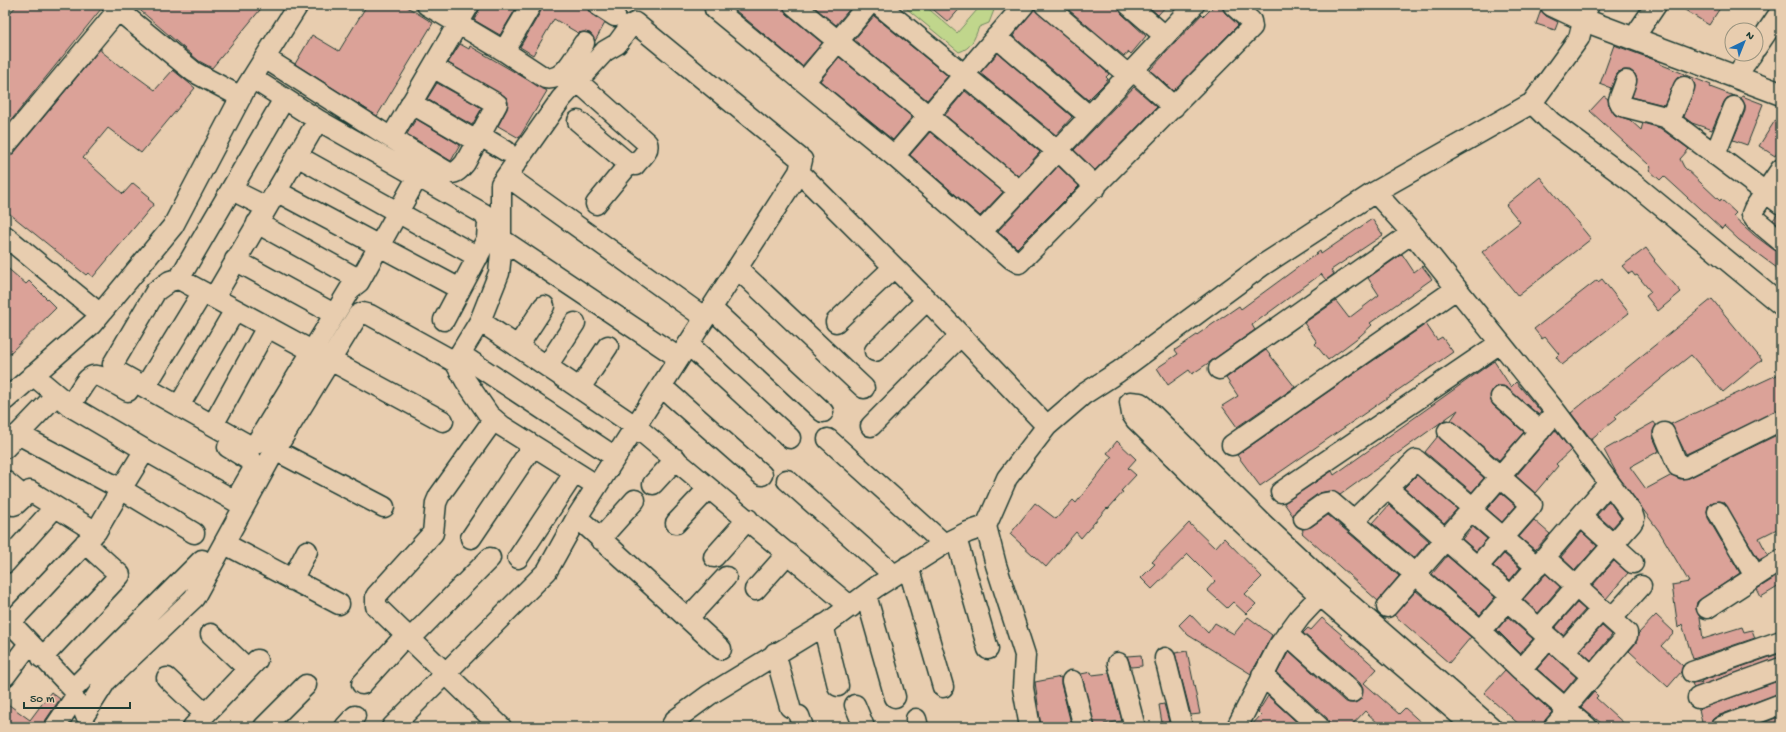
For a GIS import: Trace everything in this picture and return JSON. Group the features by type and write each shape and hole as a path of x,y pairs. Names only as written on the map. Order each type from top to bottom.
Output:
{"main road":[{"path":"1552,5 1584,10 1639,30 1724,55"},
{"path":"1584,10 1781,94"},
{"path":"1747,62 1781,84"}],"street":[{"path":"5,400 92,324 173,226 241,97 298,5"},
{"path":"427,5 545,78 550,79 563,73 584,43"},
{"path":"391,138 469,5"},
{"path":"504,52 531,5"},
{"path":"598,5 615,16"},
{"path":"718,5 715,9 894,156 982,231 1012,259 1019,263 1174,108 1252,27 1251,21 1233,5"},
{"path":"794,5 1019,191"},
{"path":"804,82 868,5"},
{"path":"878,5 1057,151 1096,187"},
{"path":"894,156 1024,5"},
{"path":"1045,5 1174,108"},
{"path":"1129,5 1165,36"},
{"path":"982,231 1194,5"},
{"path":"1639,30 1656,5"},
{"path":"5,146 115,8 194,72 241,97"},
{"path":"1027,726 1023,688 1025,655 996,565 986,526 1007,478 1048,426 1084,394 1118,372 1263,265 1375,192 1532,103 1579,38 1584,10"},
{"path":"1764,36 1781,12"},
{"path":"392,727 547,571 596,485 799,172 802,160 635,24 631,25 617,44 605,51 561,99 501,184 501,239 499,272 480,320 457,358 464,380 494,419 533,446 596,485"},
{"path":"996,37 1090,116"},
{"path":"265,58 391,138 453,174 465,163 497,104 433,67"},
{"path":"252,78 318,120 484,214 488,222 486,239 444,320"},
{"path":"578,81 647,143 647,151 635,165 629,164 578,120"},
{"path":"1626,81 1619,100 1622,106 1656,113 1670,120 1774,199"},
{"path":"1670,120 1684,87"},
{"path":"179,279 284,99"},
{"path":"411,103 506,151"},
{"path":"1532,103 1551,122 1632,182 1781,305"},
{"path":"1715,155 1734,107"},
{"path":"145,387 208,295 235,260 318,120"},
{"path":"297,156 478,257"},
{"path":"596,204 629,164"},
{"path":"1774,199 1781,169"},
{"path":"799,172 927,300 1048,426"},
{"path":"312,351 179,279 170,281 156,291 113,364 116,371 250,446 253,446 312,351 334,314 350,289 360,280 418,176"},
{"path":"507,176 708,313 823,412"},
{"path":"232,190 266,207 378,246 460,289"},
{"path":"1375,192 1412,233 1556,412 1632,513 1634,519 1576,587 1551,639 1521,670"},
{"path":"1774,199 1754,209 1752,214 1757,222 1781,241"},
{"path":"266,207 360,280"},
{"path":"1219,369 1412,233"},
{"path":"5,236 100,314"},
{"path":"501,239 684,351 790,438"},
{"path":"235,260 334,314"},
{"path":"836,322 894,267"},
{"path":"737,268 864,388"},
{"path":"1232,446 1456,289"},
{"path":"875,351 927,300"},
{"path":"518,346 544,306"},
{"path":"179,406 235,310"},
{"path":"55,727 84,713 106,681 194,598 225,544 275,450 358,315 362,313 370,315 457,358 615,457"},
{"path":"480,320 635,426 788,553 858,601 895,697"},
{"path":"547,366 575,323"},
{"path":"213,425 267,327"},
{"path":"871,426 961,335"},
{"path":"1281,492 1500,342"},
{"path":"580,388 608,346"},
{"path":"330,360 443,421"},
{"path":"1118,372 1120,387 1130,402 1131,411 1136,420 1209,492 1431,682 1491,727"},
{"path":"33,375 63,400 145,450 235,501 254,465 251,460 96,375 88,378 63,400 12,441 121,489 194,533"},
{"path":"661,386 762,475"},
{"path":"1501,397 1540,431"},
{"path":"1387,607 1556,412"},
{"path":"494,419 439,496 436,503 433,533 376,596 376,606 501,727"},
{"path":"1664,433 1678,466 1684,468 1781,420"},
{"path":"1448,431 1532,505 1477,567"},
{"path":"828,439 950,541 988,649"},
{"path":"471,538 533,446"},
{"path":"7,622 90,538 145,450"},
{"path":"275,450 384,507"},
{"path":"653,484 676,459"},
{"path":"1353,521 1414,462 1418,461 1503,537 1576,587 1626,630 1627,636 1592,676 1554,727"},
{"path":"518,558 575,472"},
{"path":"787,480 901,571 943,687"},
{"path":"1481,631 1609,483"},
{"path":"676,523 709,488"},
{"path":"1387,488 1477,567 1551,639 1592,676"},
{"path":"9,490 13,505 30,491 55,507 90,538 120,575 42,658"},
{"path":"600,539 636,500"},
{"path":"1304,518 1328,501 1481,631 1521,670 1587,727"},
{"path":"5,563 55,507"},
{"path":"1718,512 1755,576"},
{"path":"1581,516 1633,563"},
{"path":"576,518 721,649"},
{"path":"714,557 748,519"},
{"path":"671,727 675,720 709,695 823,625 901,571 950,541 968,532 986,526"},
{"path":"225,544 339,604"},
{"path":"292,580 307,551"},
{"path":"755,590 788,553"},
{"path":"362,684 408,637 490,558"},
{"path":"7,622 70,687 76,688 202,560"},
{"path":"1707,608 1781,560"},
{"path":"688,618 726,577"},
{"path":"1551,639 1607,614 1641,586"},
{"path":"1237,727 1262,675 1287,634 1325,590"},
{"path":"7,622 26,648 84,713"},
{"path":"823,625 838,686"},
{"path":"167,678 199,721 253,664 211,634"},
{"path":"1287,634 1352,692"},
{"path":"1692,672 1781,641"},
{"path":"5,676 26,648"},
{"path":"776,653 797,717"},
{"path":"1166,658 1182,727"},
{"path":"1118,663 1134,727"},
{"path":"1698,698 1781,668"},
{"path":"1262,675 1319,727"},
{"path":"1072,681 1084,727"},
{"path":"1431,682 1474,727"},
{"path":"264,727 306,685"},
{"path":"1722,727 1781,704"},
{"path":"855,705 864,727"}],"green space":[{"path":"909,5 924,5 957,33 977,10 971,5 996,5 989,23 979,27 970,45 959,52 906,8"}],"building":[{"path":"17,5 101,5 101,9 5,128 5,19"},
{"path":"134,5 264,5 212,68 199,61"},
{"path":"367,5 404,5 433,23 377,116 295,64 312,35 339,51"},
{"path":"482,5 518,5 500,35 474,20"},
{"path":"542,5 587,5 591,14 605,23 595,41 590,33 578,33 554,19 533,55 520,47 541,11"},
{"path":"729,5 783,5 787,14 822,43 802,66"},
{"path":"812,5 853,5 836,25"},
{"path":"928,5 963,5 948,22"},
{"path":"1063,5 1118,5 1122,14 1146,36 1131,54 1129,52 1124,56"},
{"path":"1147,5 1167,5 1158,15"},
{"path":"1215,5 1222,5 1225,13 1238,25 1173,91 1150,70 1202,14 1204,16"},
{"path":"1677,5 1722,5 1709,25"},
{"path":"1034,9 1109,74 1106,77 1108,79 1104,84 1088,100 1013,36"},
{"path":"1541,10 1546,16 1558,22 1555,30 1536,24"},
{"path":"874,16 948,76 927,100 854,40"},
{"path":"460,44 469,49 470,46 547,91 519,138 498,126 507,109 507,98 448,63"},
{"path":"1614,45 1660,62 1660,64 1711,85 1710,87 1734,96 1727,98 1724,102 1712,130 1692,123 1684,117 1695,86 1693,80 1688,76 1677,78 1664,105 1632,97 1637,79 1635,74 1630,70 1618,72 1611,88 1600,84"},
{"path":"101,48 101,51 121,67 122,66 155,90 173,70 195,88 141,153 108,128 83,158 123,194 133,183 150,197 148,199 154,204 93,277 88,273 86,275 5,210 5,157 14,153"},
{"path":"998,53 1072,117 1056,135 980,73"},
{"path":"839,57 912,117 893,140 820,81"},
{"path":"437,83 482,108 472,125 427,99"},
{"path":"1134,87 1157,107 1095,170 1074,150"},
{"path":"965,91 1040,152 1018,176 945,115"},
{"path":"1604,96 1608,99 1609,105 1615,115 1630,120 1641,130 1643,123 1660,128 1689,149 1680,159 1684,167 1720,201 1721,199 1736,213 1733,216 1754,235 1774,250 1781,252 1781,271 1739,240 1724,226 1722,229 1664,176 1660,180 1649,170 1651,167 1648,164 1590,111"},
{"path":"1742,96 1763,104 1747,145 1733,140 1745,111 1745,105 1741,98"},
{"path":"1781,111 1781,147 1775,156 1759,146"},
{"path":"416,119 460,145 451,161 407,134"},
{"path":"930,132 1003,192 980,216 910,155"},
{"path":"1058,166 1079,186 1017,248 998,231"},
{"path":"1540,177 1591,239 1518,296 1482,252 1520,222 1506,205"},
{"path":"1777,215 1781,215 1781,226 1773,220"},
{"path":"1372,219 1383,235 1331,270 1334,274 1326,280 1321,274 1252,325 1255,330 1210,362 1192,374 1189,370 1168,385 1157,368 1178,354 1175,350 1239,306 1241,309 1320,251 1321,254"},
{"path":"1646,248 1655,260 1654,261 1681,292 1658,311 1646,296 1651,292 1637,275 1635,276 1632,272 1629,274 1622,266"},
{"path":"1402,254 1414,272 1422,266 1432,279 1370,323 1372,325 1360,336 1328,360 1315,344 1317,342 1304,323 1336,301 1349,318 1379,295 1368,278"},
{"path":"5,266 26,284 29,281 56,308 5,358"},
{"path":"1602,279 1629,313 1562,365 1556,357 1559,354 1545,337 1542,339 1534,329 1597,280 1598,282"},
{"path":"1712,299 1762,360 1723,392 1691,355 1614,417 1616,419 1591,439 1571,413"},
{"path":"1426,324 1437,340 1442,337 1453,352 1260,486 1237,455"},
{"path":"1266,350 1295,387 1237,427 1222,406 1238,396 1226,378"},
{"path":"1494,361 1511,387 1516,382 1541,412 1539,415 1504,386 1498,386 1493,389 1490,395 1493,405 1524,432 1499,460 1451,420 1458,410 1340,495 1329,491 1319,493 1297,509 1293,516 1284,503 1332,471 1334,475"},
{"path":"1781,373 1781,409 1686,454 1671,424"},
{"path":"1654,422 1656,425 1653,431 1653,437 1659,451 1630,467 1646,489 1672,475 1680,479 1689,478 1781,433 1781,527 1759,538 1768,555 1759,560 1724,502 1713,502 1708,506 1707,512 1708,518 1740,573 1697,602 1696,609 1700,617 1703,639 1742,627 1744,632 1752,630 1755,638 1693,659 1682,624 1678,628 1672,585 1689,582 1659,531 1618,476 1604,450"},
{"path":"1555,430 1571,450 1556,464 1558,466 1535,493 1516,476"},
{"path":"1438,436 1484,478 1472,492 1425,452"},
{"path":"1117,441 1136,459 1128,468 1136,475 1121,491 1123,492 1081,538 1076,532 1046,567 1010,534 1035,503 1056,519 1073,500 1076,503 1112,457 1107,453"},
{"path":"1417,475 1457,509 1444,523 1404,488"},
{"path":"1501,493 1516,506 1502,522 1487,509"},
{"path":"1609,501 1621,518 1612,528 1597,515"},
{"path":"1389,505 1429,541 1414,558 1373,523"},
{"path":"1328,515 1399,576 1378,601 1302,533 1302,529 1311,527"},
{"path":"1534,520 1550,534 1535,550 1519,537"},
{"path":"1189,523 1215,548 1224,538 1262,577 1245,594 1256,604 1246,614 1233,602 1227,608 1207,590 1215,581 1188,554 1152,589 1141,578 1155,564 1152,562"},
{"path":"1473,527 1487,539 1476,551 1462,539"},
{"path":"1582,532 1597,546 1575,570 1561,557"},
{"path":"1504,554 1520,568 1510,580 1493,566"},
{"path":"1447,556 1495,597 1480,615 1432,574"},
{"path":"1614,561 1628,573 1606,599 1592,586"},
{"path":"1546,574 1560,587 1538,613 1523,599"},
{"path":"1781,574 1781,585 1761,597 1757,589"},
{"path":"1416,591 1471,637 1449,663 1394,615"},
{"path":"1577,603 1585,610 1563,635 1555,628"},
{"path":"1190,614 1208,633 1215,623 1234,634 1248,617 1272,635 1251,674 1188,635 1179,625"},
{"path":"1656,615 1674,632 1661,646 1683,666 1681,672 1668,687 1629,651 1636,643 1638,634"},
{"path":"1508,617 1533,639 1520,653 1497,630"},
{"path":"1322,618 1377,669 1364,683 1399,714 1405,708 1426,727 1382,727 1365,711 1350,727 1330,727 1327,718 1277,673 1289,651 1344,701 1355,703 1361,699 1363,689 1360,683 1303,633 1308,628 1311,630"},
{"path":"1602,626 1612,635 1591,660 1580,650"},
{"path":"1187,651 1200,714 1191,715 1175,653"},
{"path":"1781,653 1781,657 1694,688 1692,683 1702,683 1701,681"},
{"path":"1550,654 1576,677 1564,692 1537,669"},
{"path":"1141,655 1142,666 1131,667 1127,656"},
{"path":"1505,670 1552,712 1545,720 1543,727 1522,727 1484,693"},
{"path":"1091,672 1092,675 1109,673 1122,721 1104,724 1104,727 1095,727 1081,674"},
{"path":"1061,677 1061,684 1072,727 1041,727 1035,682"},
{"path":"1781,680 1781,693 1717,716 1712,720 1710,727 1703,727 1699,709"},
{"path":"51,692 60,699 45,721 44,727 5,727 5,702 30,720"},
{"path":"1594,692 1598,696 1596,698 1628,727 1606,727 1581,707"},
{"path":"1268,696 1302,727 1250,727 1261,715 1258,712"},
{"path":"1164,704 1169,722 1162,723 1159,705"},
{"path":"1781,716 1781,727 1753,727"}]}
